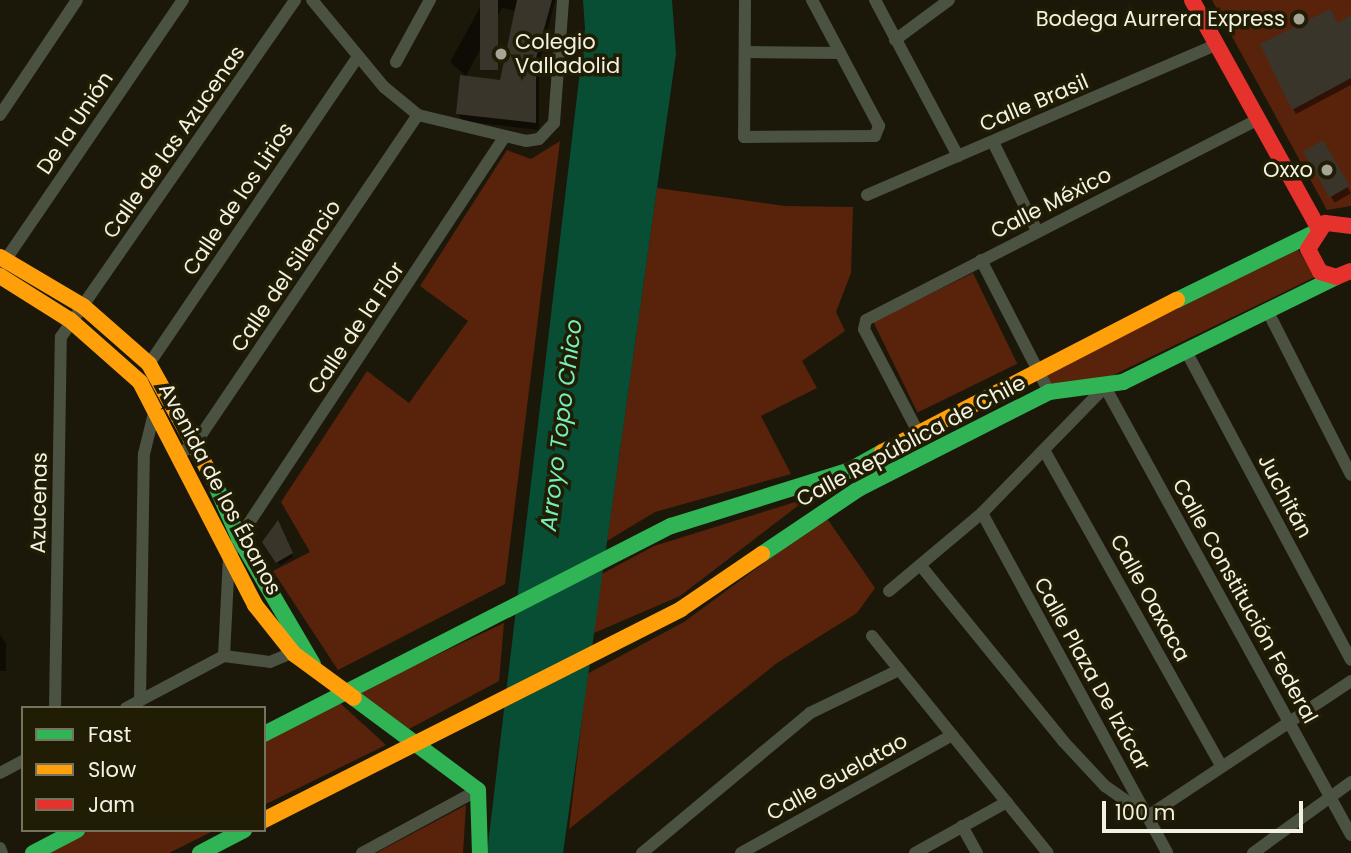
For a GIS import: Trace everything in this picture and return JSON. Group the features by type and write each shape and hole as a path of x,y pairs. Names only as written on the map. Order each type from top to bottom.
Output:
{"street":[{"path":"0,115 77,0"},
{"name":"De la Unión","path":"2,261 183,0"},
{"name":"Calle de las Azucenas","path":"83,306 295,0"},
{"path":"312,0 358,56 418,115 503,139 539,139 554,123 563,0"},
{"path":"396,62 430,0"},
{"path":"745,0 744,137 876,136 879,126 812,0"},
{"path":"874,0 958,156"},
{"path":"895,40 949,0"},
{"path":"1192,0 1315,230 1308,249 1313,266 1346,276"},
{"name":"Calle Brasil","path":"867,195 1216,45"},
{"path":"746,52 840,53"},
{"name":"Calle de los Lirios","path":"149,364 358,56"},
{"name":"Calle del Silencio","path":"180,454 197,441 418,115"},
{"name":"Calle México","path":"918,432 864,323 1037,231 1257,120"},
{"name":"Calle de la Flor","path":"239,538 503,139"},
{"path":"993,142 1037,231"},
{"path":"1315,230 1350,225"},
{"name":"Calle República de Chile","path":"266,733 600,561 688,520 827,480 1037,368 1315,230"},
{"path":"981,260 1049,392"},
{"path":"2,261 83,306 149,364 197,441 239,538 300,650 345,693 478,790"},
{"name":"Avenida de los Ébanos","path":"0,276 70,320 141,382 255,605 300,650"},
{"name":"Calle República de Chile","path":"266,819 707,594 832,502 1049,392 1105,387 1186,351 1267,310 1346,276"},
{"name":"Azucenas","path":"55,706 60,354 70,320 83,306"},
{"path":"1267,310 1351,475"},
{"name":"Juchitán","path":"1186,351 1351,660"},
{"path":"889,591 982,513 1105,387"},
{"name":"Calle Constitución Federal","path":"1105,387 1351,835"},
{"path":"140,700 144,454 155,409"},
{"name":"Calle Oaxaca","path":"1045,450 1222,766"},
{"name":"Calle Plaza De Izúcar","path":"982,513 1167,853"},
{"path":"224,656 229,556 239,538"},
{"path":"921,566 1071,750 1105,786 1148,816 1351,681"},
{"path":"872,636 1048,853"},
{"path":"130,706 224,656 270,662 300,650"},
{"path":"642,853 810,713 899,670"},
{"name":"Calle Guelatao","path":"741,853 952,735"},
{"path":"0,773 21,762"},
{"path":"1261,851 1351,782"},
{"path":"362,853 478,790"},
{"path":"478,790 480,853"},
{"path":"915,853 1007,802"},
{"path":"962,826 977,853"},
{"path":"33,853 73,832"},
{"path":"200,853 240,832"},
{"path":"0,848 2,853"}],"shaded area":[{"path":"1212,0 1351,0 1351,206 1327,210"},
{"path":"560,141 505,584 338,670 273,571 310,552 281,502 367,371 409,403 468,321 420,286 507,150 531,159"},
{"path":"657,188 785,206 853,207 851,273 836,312 845,331 802,361 817,388 761,416 791,474 655,512 607,541"},
{"path":"1297,248 1315,277 1095,384 1050,383 1047,374"},
{"path":"973,273 1017,364 918,412 873,322"},
{"path":"808,498 680,596 594,633 596,577 654,546"},
{"path":"826,517 875,588 857,613 777,663 569,829 587,674 684,622"},
{"path":"504,623 499,681 409,729 357,693"},
{"path":"340,703 386,745 266,804 266,740"},
{"path":"466,805 463,853 376,853"},
{"path":"82,832 211,832 169,853 41,853"}],"water":[{"name":"Arroyo Topo Chico","path":"583,0 672,0 676,54 563,853 487,853 585,29"}],"building":[{"path":"480,0 498,0 498,70 480,70"},
{"path":"517,0 552,0 536,58 536,123 456,114 460,75 500,80"},
{"path":"1330,9 1338,23 1351,15 1351,78 1292,110 1260,44"},
{"name":"Oxxo","path":"1323,140 1350,186 1330,197 1303,152"},
{"path":"278,520 293,553 276,563 262,542"}],"traffic: fast":[{"path":"1177,300 1312,234"},
{"path":"762,554 860,488 1049,392 1123,382 1336,277"},
{"path":"266,733 671,526 848,471 882,452"},
{"path":"212,477 239,538 313,664"},
{"path":"354,698 478,790 480,853"},
{"path":"33,853 73,832"},
{"path":"200,853 240,832"}],"traffic: slow":[{"path":"0,257 83,306 149,364 212,477"},
{"path":"0,276 70,320 140,382 255,605 294,654 354,698"},
{"path":"882,452 1177,300"},
{"path":"266,819 681,609 762,554"}],"traffic: jam":[{"path":"1192,0 1318,227"},
{"path":"1351,226 1325,223 1308,249 1320,272 1336,277 1351,271"}],"place":[{"name":"Bodega Aurrera Express","path":"1299,19"},
{"name":"Colegio Valladolid","path":"501,54"},
{"name":"Oxxo","path":"1327,170"}]}
